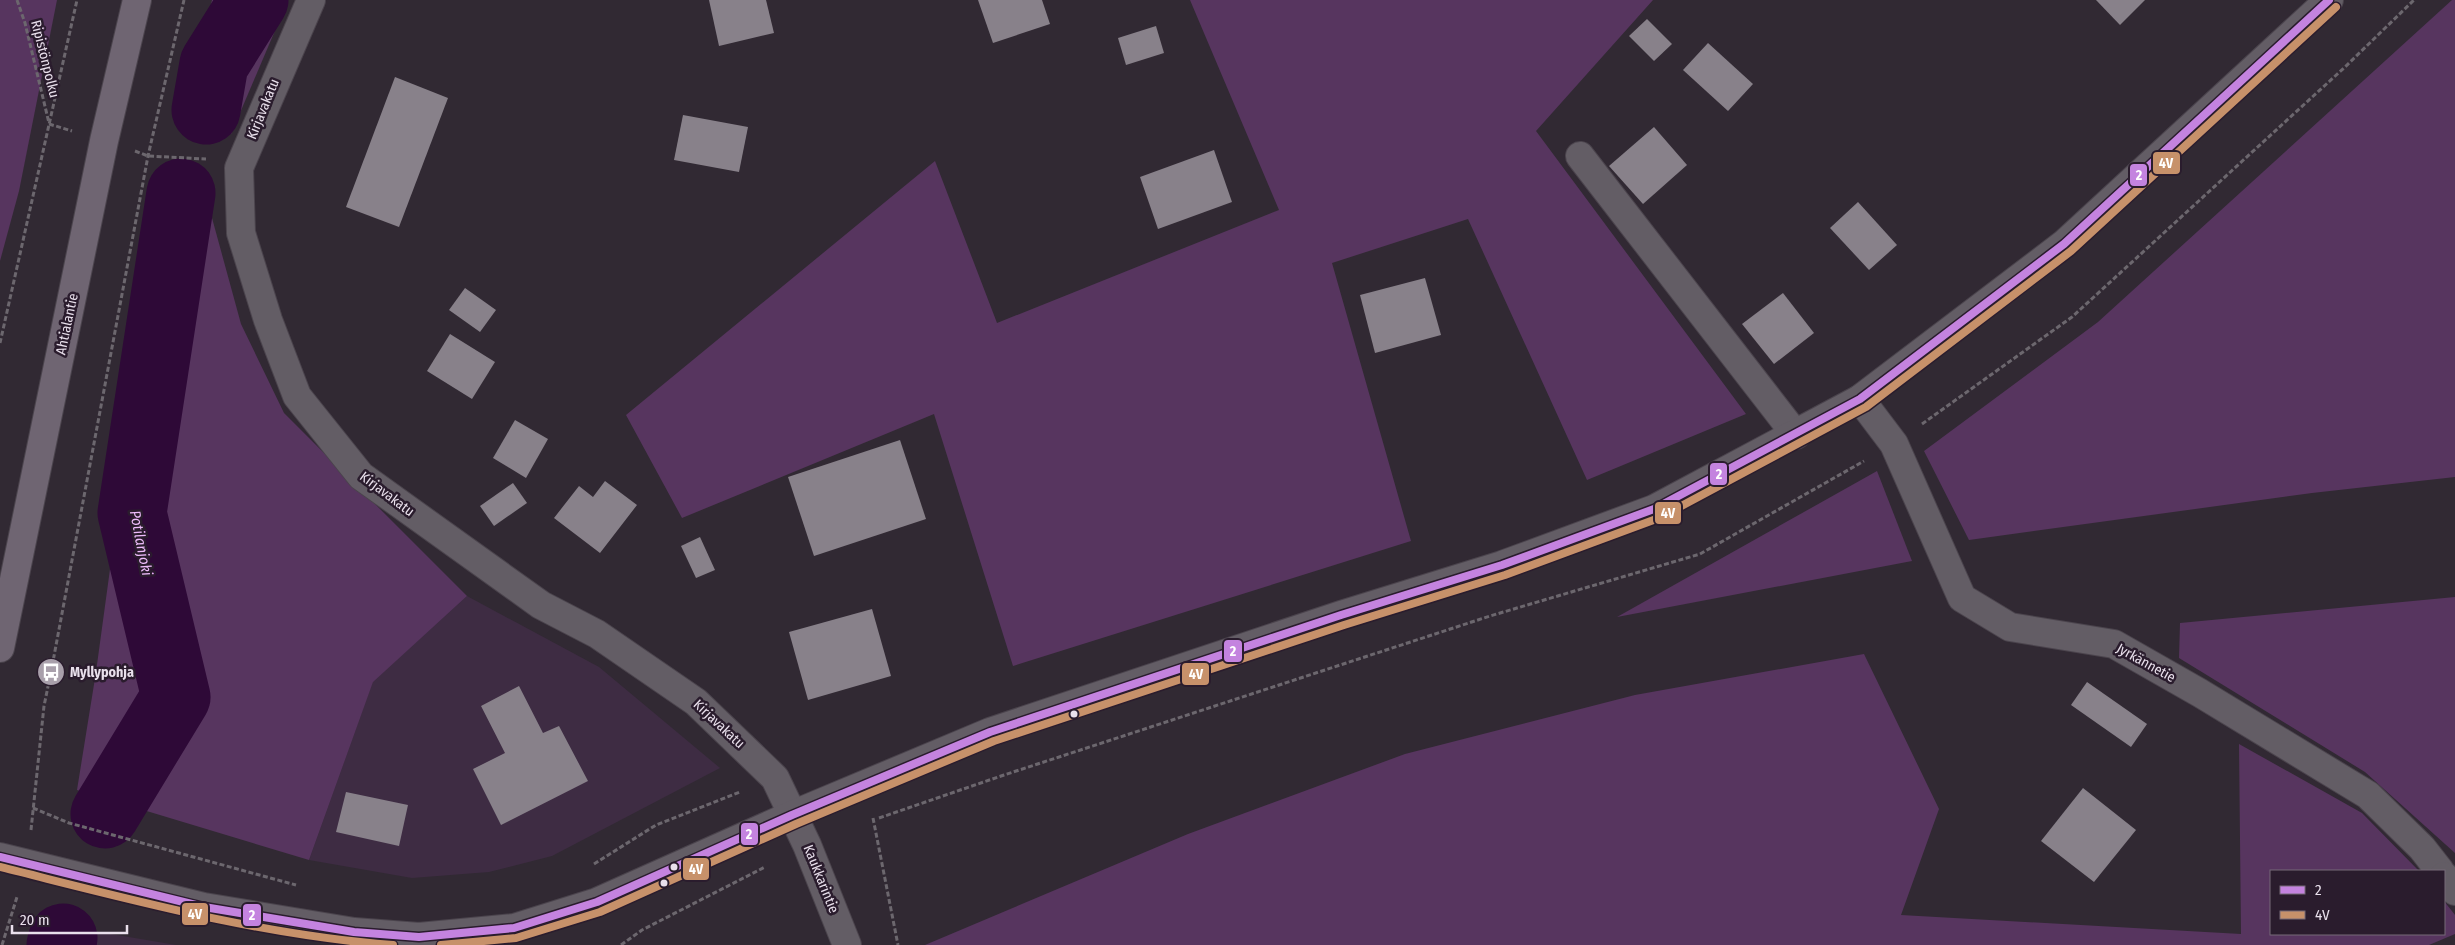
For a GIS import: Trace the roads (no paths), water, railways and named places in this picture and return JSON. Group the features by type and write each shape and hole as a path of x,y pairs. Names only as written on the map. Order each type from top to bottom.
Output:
{"main road":[{"name":"Ahtialantie","path":"0,648 104,141 137,0"}],"street":[{"name":"Kirjavakatu","path":"311,0 239,168 241,233 268,320 297,396 361,476 541,605 597,634 696,702 776,778 792,815"},
{"path":"0,858 26,866 204,907 419,941 514,928 588,904 792,815 990,732 1341,615 1502,565 1654,508 1796,435 1860,399 2064,244 2329,0"},
{"path":"1580,156 1796,435"},
{"name":"Jyrkännetie","path":"1860,399 1894,444 1962,598 2010,627 2114,644 2200,693 2368,794 2422,848 2439,870"},
{"name":"Kaukkarintie","path":"792,815 808,845 847,945"},
{"path":"2445,877 2455,891"}],"waterway":[{"name":"Potilanjoki","path":"206,110 214,64 254,0"},
{"name":"Potilanjoki","path":"105,814 176,697 132,513 181,193"},
{"name":"Potilanjoki","path":"61,945 63,938"}],"place":[{"name":"Myllypohja","path":"51,672"}]}
